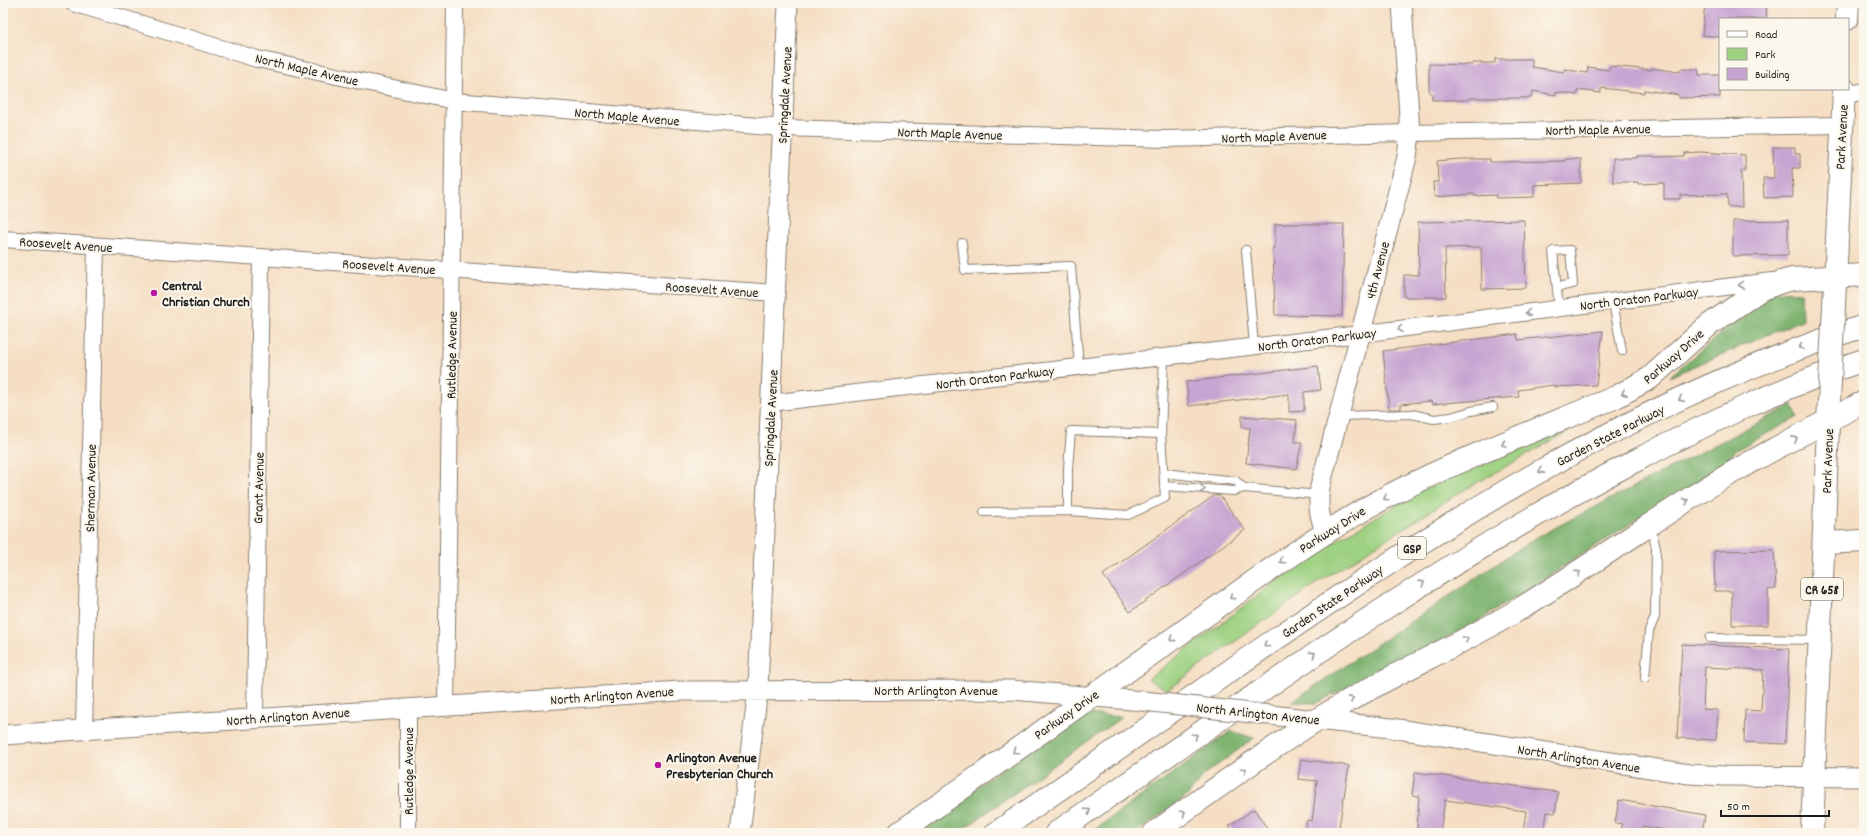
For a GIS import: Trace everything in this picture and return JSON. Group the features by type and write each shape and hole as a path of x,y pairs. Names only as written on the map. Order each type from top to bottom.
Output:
{"main road":[{"path":"1847,18 1848,3"},
{"name":"Park Avenue","path":"1812,833 1829,411 1844,93"},
{"name":"North Oraton Parkway","path":"1793,279 1835,278 1864,275"},
{"name":"Parkway Drive","path":"899,833 1260,577 1327,532 1373,504 1420,480 1616,397 1639,385 1661,369 1695,337 1736,305 1770,285 1793,279"},
{"name":"Garden State Parkway","path":"996,833 1358,583 1423,541 1511,488 1619,430 1717,382 1789,351 1864,326"},
{"name":"GSP","path":"1056,833 1304,660 1395,600 1503,534 1586,486 1733,412 1802,382 1864,360"},
{"path":"1154,833 1318,719 1375,686 1444,651 1511,614 1829,411 1864,402"},
{"path":"1824,543 1864,541"}],"street":[{"name":"North Maple Avenue","path":"72,3 257,59 454,101 783,128 1159,140 1410,133 1842,125"},
{"name":"Rutledge Avenue","path":"446,706 455,3"},
{"name":"Springdale Avenue","path":"740,833 758,690 788,3"},
{"name":"4th Avenue","path":"1327,532 1320,515 1319,495 1338,416 1407,157 1410,133 1402,3"},
{"path":"1844,93 1864,91"},
{"name":"Roosevelt Avenue","path":"3,239 775,293"},
{"name":"Sherman Avenue","path":"84,730 96,246"},
{"name":"Grant Avenue","path":"255,718 261,257"},
{"name":"North Oraton Parkway","path":"770,403 1360,334 1793,279"},
{"name":"North Arlington Avenue","path":"3,735 680,691 1011,690 1143,701 1392,728 1689,774 1724,776 1864,777"},
{"name":"Rutledge Avenue","path":"408,709 408,833"}],"lane":[{"path":"962,243 965,270 1071,266 1079,367"},
{"path":"1246,250 1254,346"},
{"path":"1557,287 1573,284 1570,250 1553,251 1559,309"},
{"path":"1614,302 1622,351"},
{"path":"984,512 1068,511 1128,515 1165,498 1161,434 1164,357"},
{"path":"1338,416 1412,414 1434,419 1451,417 1494,407"},
{"path":"1068,511 1068,468 1071,431 1161,434"},
{"path":"1164,473 1236,481 1244,488"},
{"path":"1164,486 1234,491 1244,488 1319,495"},
{"path":"1645,678 1649,630 1655,617 1656,547 1650,525"},
{"path":"1710,638 1820,640"}],"green space":[{"path":"1771,291 1801,292 1802,320 1669,377"},
{"path":"1792,405 1798,417 1734,451 1721,469 1655,508 1472,625 1316,703 1291,702 1537,537"},
{"path":"1578,426 1464,490 1320,581 1167,690 1148,679 1308,557 1422,490"},
{"path":"1079,713 1122,717 958,833 913,833"},
{"path":"1231,731 1254,738 1203,776 1187,796 1135,833 1090,833"}],"building":[{"path":"1705,3 1767,3 1766,18 1719,18 1719,37 1702,35"},
{"path":"1495,59 1532,59 1532,67 1564,72 1564,69 1587,73 1588,67 1609,70 1610,66 1652,70 1652,68 1680,72 1680,69 1698,69 1699,75 1719,75 1720,97 1679,98 1679,95 1644,90 1644,93 1601,88 1601,93 1578,90 1577,95 1556,92 1556,95 1533,91 1531,98 1469,98 1469,100 1432,100 1432,93 1429,93 1429,64 1473,65 1473,63 1495,63"},
{"path":"1773,147 1795,147 1795,154 1800,154 1800,168 1792,168 1793,197 1764,198 1763,178 1774,178"},
{"path":"1700,152 1745,155 1745,171 1741,171 1742,207 1728,207 1727,194 1680,195 1680,199 1664,199 1664,183 1638,184 1638,182 1613,182 1613,158 1637,158 1637,156 1684,156 1684,153"},
{"path":"1490,159 1490,162 1565,161 1565,159 1581,159 1581,183 1534,185 1534,197 1496,198 1496,195 1474,196 1474,194 1434,197 1433,182 1438,182 1437,161"},
{"path":"1524,220 1526,288 1482,289 1481,247 1445,248 1446,297 1404,297 1404,275 1419,275 1418,222"},
{"path":"1788,220 1788,255 1733,256 1733,221"},
{"path":"1275,224 1344,224 1342,316 1275,315 1273,247 1275,247"},
{"path":"1603,331 1596,385 1554,387 1554,385 1518,390 1519,397 1432,404 1431,401 1401,404 1401,409 1389,409 1383,351 1517,334 1518,340"},
{"path":"1318,366 1321,390 1304,392 1304,411 1289,412 1289,394 1189,406 1186,382"},
{"path":"1242,416 1297,420 1295,442 1302,442 1296,469 1246,463 1250,428 1242,428"},
{"path":"1215,495 1220,496 1245,530 1130,612 1103,575"},
{"path":"1774,550 1776,589 1768,590 1768,625 1732,625 1732,591 1715,591 1714,551"},
{"path":"1682,644 1789,649 1785,744 1744,742 1745,710 1761,711 1763,670 1705,667 1703,709 1718,710 1716,740 1677,738"},
{"path":"1301,759 1349,766 1338,833 1305,833 1307,820 1312,821 1317,781 1298,779"},
{"path":"1415,772 1558,792 1555,813 1547,812 1544,833 1523,833 1526,811 1445,800 1440,833 1417,833 1419,796 1412,795"},
{"path":"1619,800 1705,815 1702,833 1681,833 1643,826 1642,833 1621,833 1622,824 1615,823"},
{"path":"1254,809 1267,828 1261,833 1235,833 1229,826"}],"place":[{"name":"Central Christian Church","path":"154,293"},
{"name":"Arlington Avenue Presbyterian Church","path":"658,765"}]}
